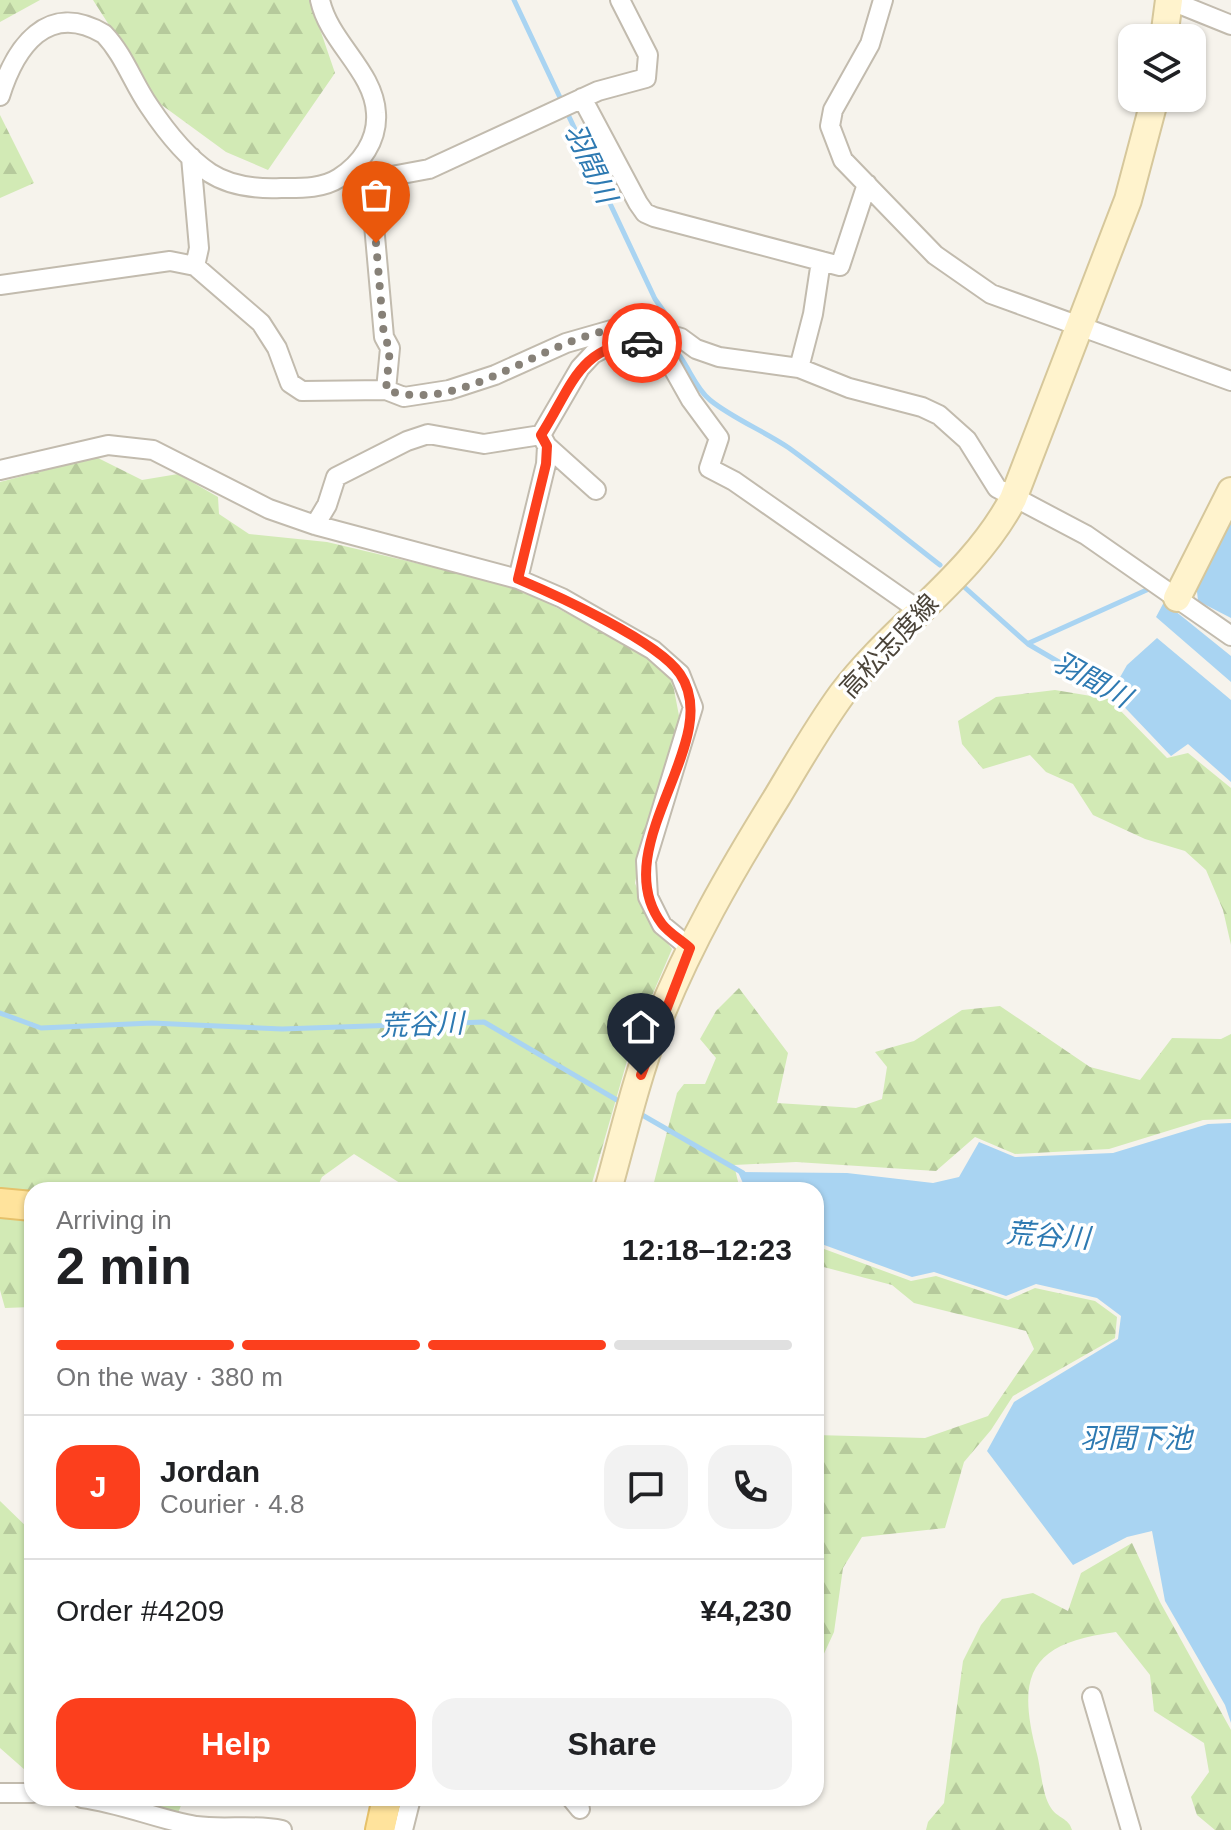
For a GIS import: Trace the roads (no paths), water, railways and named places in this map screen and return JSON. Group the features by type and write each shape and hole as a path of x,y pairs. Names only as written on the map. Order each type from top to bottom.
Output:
{"main road":[{"path":"1166,24 1169,0"},
{"name":"高松志度線","path":"610,1182 655,1030 690,948 737,861 840,696 863,667 998,529 1013,499 1082,325 1128,200 1151,112"},
{"path":"1177,598 1231,491"},
{"path":"0,1203 24,1205"},
{"path":"380,1830 385,1806"}],"street":[{"path":"0,96 19,44 47,18 70,13 86,20 105,35 128,67 148,105 191,157 211,173 235,184 270,188 309,188 332,183 347,174 364,155 373,134 375,105 373,94 337,40 320,0"},
{"path":"347,174 370,180 429,169 570,104 646,78 648,55 620,0"},
{"path":"870,44 883,0"},
{"path":"895,0 892,12 846,81 830,126 843,160 935,255 962,277 991,294 1231,381"},
{"path":"1169,0 1231,25"},
{"path":"570,104 645,213 821,261 840,266 867,184"},
{"path":"191,157 199,248 195,266"},
{"path":"370,180 384,337 390,348 386,390"},
{"path":"0,285 170,261 195,266 261,323 277,348 290,383 302,391 386,390 404,397 449,390 495,375 566,343 622,327 719,357 799,368 849,388 939,415 967,440 997,488 1086,535 1231,636"},
{"path":"799,368 813,314 821,261"},
{"path":"518,579 544,440 580,368 593,354 610,345 656,337"},
{"path":"656,337 691,400 719,438 709,468 734,481 920,611"},
{"path":"315,525 327,505 336,477 407,441 428,434 484,444 544,440 596,490"},
{"path":"0,470 108,445 153,450 269,509 315,525 518,579 562,598 653,650 680,674 693,707 679,763 656,820 647,873 648,897 662,925 690,948"},
{"path":"1092,1697 1131,1830"},
{"path":"0,1793 24,1793"},
{"path":"118,1806 155,1819 196,1826 259,1825 282,1830"},
{"path":"403,1830 409,1806"}],"water":[{"path":"1231,511 1231,618 1198,601 1196,582"},
{"path":"1164,602 1231,656 1231,682 1156,617"},
{"path":"1157,638 1231,700 1231,782 1188,744 1171,756 1111,693 1127,665"},
{"name":"羽間下池","path":"1231,1123 1231,1723 1225,1705 1165,1601 1152,1531 1127,1537 1073,1565 987,1451 1014,1402 1118,1339 1121,1316 1097,1298 1036,1284 1006,1296 934,1272 912,1277 824,1245 824,1182 742,1182 738,1172 847,1173 933,1183 959,1177 979,1142 1015,1157 1113,1153 1208,1124"}],"waterway":[{"name":"羽間川","path":"514,0 655,299 672,323"},
{"name":"羽間川","path":"667,342 710,400 789,448 940,565"},
{"name":"羽間川","path":"962,585 1028,644 1117,696"},
{"path":"1029,643 1151,588"},
{"name":"荒谷川","path":"0,1013 41,1028 152,1023 282,1029 484,1022 622,1103"},
{"name":"荒谷川","path":"637,1112 743,1173"}]}
